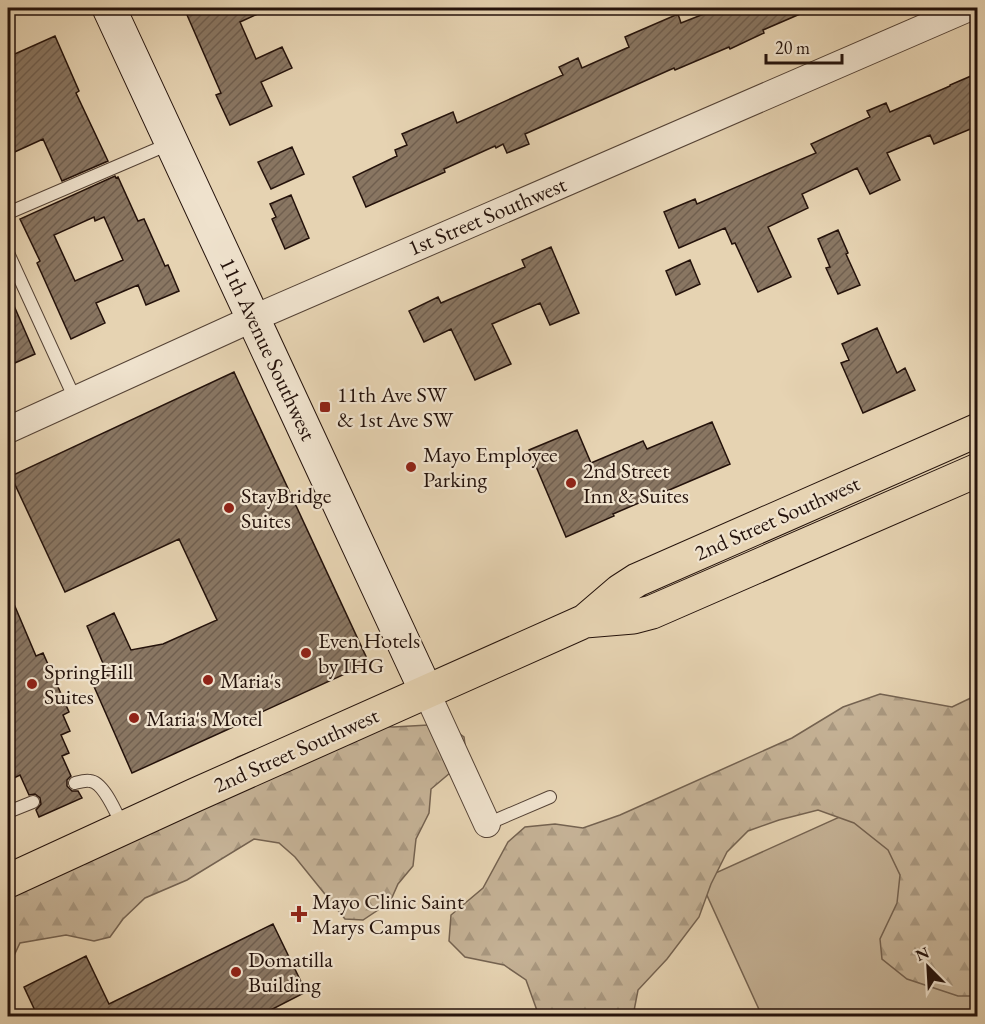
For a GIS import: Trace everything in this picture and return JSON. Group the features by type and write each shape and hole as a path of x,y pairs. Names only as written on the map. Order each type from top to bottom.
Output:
{"main road":[{"name":"11th Avenue Southwest","path":"109,8 426,691"},
{"name":"2nd Street Southwest","path":"8,881 585,621 620,591 637,580 978,430"},
{"name":"2nd Street Southwest","path":"585,621 633,617 652,612 978,470"}],"street":[{"name":"1st Street Southwest","path":"8,430 254,318 969,8"},
{"path":"426,691 487,824"}],"lane":[{"path":"8,213 172,143"},
{"path":"8,253 75,399"},
{"path":"75,783 90,780 97,784 106,794 123,828"},
{"path":"487,824 550,797"},
{"path":"8,812 33,802"}],"green space":[{"path":"880,694 952,707 977,695 977,996 958,996 907,979 882,959 880,939 897,903 900,875 888,850 854,823 818,810 748,831 727,852 711,884 699,917 667,959 638,990 633,1016 539,1016 526,980 504,965 465,957 449,941 451,915 483,888 508,842 525,827 555,824 583,828 620,815 792,738 843,707"},
{"path":"446,724 464,737 466,752 457,767 431,789 429,813 416,839 413,866 398,884 390,902 363,920 345,919 295,857 279,843 254,839 187,880 145,898 123,919 110,937 94,941 66,935 20,943 10,964 14,1016 8,1016 8,884 238,757 298,735 365,725 393,727"},
{"path":"977,755 977,1016 762,1016 700,880"}],"building":[{"path":"184,8 271,8 240,22 256,59 282,47 292,68 261,82 272,106 230,125 216,95 221,93"},
{"path":"719,8 814,8 763,30 764,33 730,49 729,47 675,70 674,68 525,134 529,144 507,153 503,144 496,148 495,146 444,169 445,172 366,207 353,177 397,156 395,150 407,145 402,134 453,112 457,123 563,75 559,67 578,58 582,68 629,47 625,37 678,14 681,23"},
{"path":"55,36 79,91 76,93 108,161 62,181 43,139 8,155 8,57"},
{"path":"978,73 978,126 934,144 930,135 887,153 900,180 870,194 857,168 802,194 808,208 768,227 791,277 758,292 735,243 732,244 725,228 679,248 664,212 695,199 697,204 816,153 811,144 870,117 867,111 886,103 890,112"},
{"path":"292,147 304,174 271,189 258,162"},
{"path":"115,176 118,177 138,221 144,219 179,291 146,305 138,285 96,303 105,323 71,339 37,263 40,261 20,219","holes":["94,217 95,221 104,217 123,260 75,281 54,235"]},
{"path":"291,195 309,238 285,249 272,219 276,217 270,204"},
{"path":"838,230 860,285 838,294 826,268 830,267 818,239"},
{"path":"551,247 579,313 550,325 540,303 492,324 511,364 475,380 451,329 424,342 409,311 438,297 441,303 525,267 522,260"},
{"path":"690,260 700,284 676,295 666,271"},
{"path":"8,292 35,354 8,366"},
{"path":"877,328 897,373 905,368 915,390 863,413 841,363 849,360 842,344"},
{"path":"234,372 369,663 132,773 92,682 108,675 87,626 114,613 131,650 163,644 217,620 179,539 65,592 11,476"},
{"path":"712,422 730,464 613,514 614,516 566,537 529,450 577,430 591,463 643,441 647,449"},
{"name":"SpringHill Suites","path":"8,590 36,656 43,653 69,712 63,715 70,731 61,735 69,753 62,756 71,776 67,780 67,786 72,791 78,791 82,798 39,817 36,810 41,804 40,798 35,794 29,795 20,775 14,778 8,762"},
{"name":"Domatilla Building","path":"273,924 306,992 257,1017 38,1017 24,987 86,956 109,1004"}],"place":[{"name":"11th Ave SW & 1st Ave SW","path":"325,407"},
{"name":"Mayo Employee Parking","path":"411,467"},
{"name":"2nd Street Inn & Suites","path":"571,483"},
{"name":"StayBridge Suites","path":"229,508"},
{"name":"Even Hotels by IHG","path":"306,653"},
{"name":"Maria's","path":"208,680"},
{"name":"SpringHill Suites","path":"32,684"},
{"name":"Maria's Motel","path":"134,718"},
{"name":"Mayo Clinic Saint Marys Campus","path":"299,914"},
{"name":"Domatilla Building","path":"236,972"}]}
